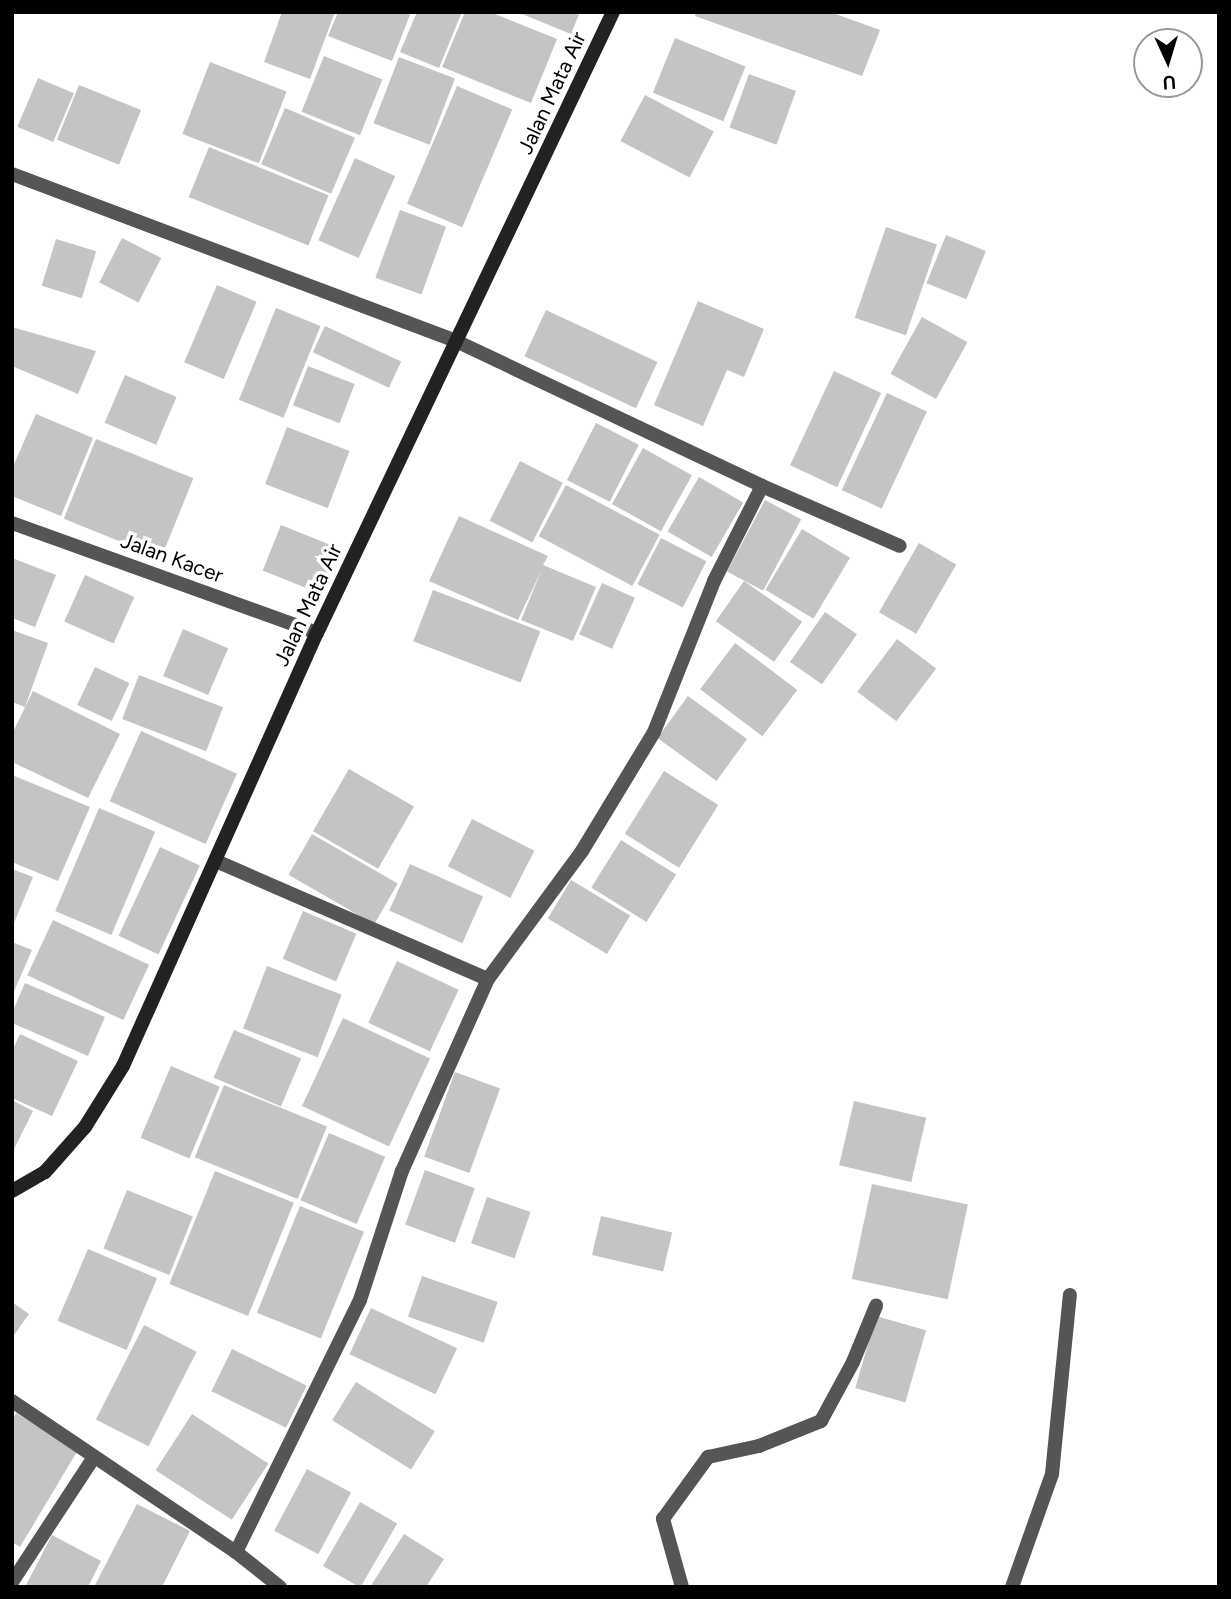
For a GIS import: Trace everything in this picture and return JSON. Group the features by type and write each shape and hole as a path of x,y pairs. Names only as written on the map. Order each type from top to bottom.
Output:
{"street":[{"name":"Jalan Mata Air","path":"12,1191 45,1172 92,1117 123,1066 317,633 613,12"},
{"path":"12,174 458,342 762,486 900,545"},
{"path":"236,1552 360,1300 402,1171 488,979 582,851 654,732 714,581 762,486"},
{"name":"Jalan Kacer","path":"12,523 317,633"},
{"path":"216,861 488,979"},
{"path":"1012,1587 1052,1474 1070,1295"},
{"path":"682,1587 663,1519 708,1457 759,1446 821,1420 853,1362 876,1306"},
{"path":"12,1401 236,1552 281,1587"},
{"path":"12,1582 94,1457"}],"building":[{"path":"282,12 335,12 310,79 264,62"},
{"path":"338,12 411,12 392,61 328,36"},
{"path":"417,12 462,12 439,68 400,52"},
{"path":"465,12 490,12 557,39 531,103 442,67"},
{"path":"517,12 580,12 571,34"},
{"path":"696,12 830,12 880,30 862,76 695,16"},
{"path":"675,38 745,66 723,121 653,93"},
{"path":"324,56 382,80 360,135 302,112"},
{"path":"399,57 455,79 430,145 374,123"},
{"path":"210,62 287,91 259,163 182,134"},
{"path":"749,74 796,91 776,145 730,128"},
{"path":"38,78 74,93 53,142 17,127"},
{"path":"79,85 141,110 119,165 57,140"},
{"path":"457,86 512,109 462,227 407,204"},
{"path":"645,95 714,132 689,178 621,141"},
{"path":"285,108 355,138 331,194 261,164"},
{"path":"209,147 329,195 308,245 189,197"},
{"path":"355,158 395,176 359,258 318,240"},
{"path":"400,210 446,227 421,294 375,278"},
{"path":"886,227 937,245 906,335 855,318"},
{"path":"946,235 986,251 966,299 927,283"},
{"path":"122,238 161,258 139,303 99,283"},
{"path":"56,239 96,251 82,298 42,286"},
{"path":"217,285 257,302 224,379 184,362"},
{"path":"698,301 764,329 744,377 727,370 703,426 654,405"},
{"path":"276,308 321,326 283,418 239,400"},
{"path":"546,310 657,362 636,408 524,356"},
{"path":"922,317 967,342 936,399 890,374"},
{"path":"325,326 401,361 389,388 313,352"},
{"path":"12,327 96,351 78,394 12,366"},
{"path":"308,366 355,384 340,423 293,405"},
{"path":"834,371 881,393 837,487 790,465"},
{"path":"125,375 177,397 156,445 105,423"},
{"path":"887,393 927,412 882,509 842,490"},
{"path":"36,414 93,438 61,516 12,496 12,469"},
{"path":"596,423 639,445 610,502 567,480"},
{"path":"287,427 350,451 328,508 265,484"},
{"path":"96,439 193,478 161,558 64,519"},
{"path":"643,448 692,475 661,531 612,504"},
{"path":"520,461 563,483 532,542 490,521"},
{"path":"699,477 743,502 712,557 668,532"},
{"path":"566,485 660,535 632,586 539,536"},
{"path":"765,500 801,519 763,591 727,572"},
{"path":"459,516 548,556 543,565 596,587 573,641 521,620 542,569 518,620 429,581"},
{"path":"281,525 338,548 319,593 263,570"},
{"path":"802,529 850,558 813,619 765,590"},
{"path":"661,538 706,561 683,607 637,584"},
{"path":"919,543 956,564 916,634 879,612"},
{"path":"12,558 56,575 35,627 12,618"},
{"path":"85,575 134,597 114,644 64,622"},
{"path":"744,581 802,622 774,662 716,621"},
{"path":"602,583 635,598 612,649 579,634"},
{"path":"433,590 540,631 521,683 413,641"},
{"path":"825,612 857,634 822,684 790,662"},
{"path":"183,629 228,648 208,695 163,676"},
{"path":"12,630 48,643 25,707 12,702"},
{"path":"897,639 936,668 896,721 857,692"},
{"path":"735,643 797,690 762,736 700,689"},
{"path":"95,667 129,683 112,721 77,705"},
{"path":"139,675 223,707 206,751 122,719"},
{"path":"33,691 120,734 88,798 12,762 12,734"},
{"path":"688,696 747,739 716,781 657,738"},
{"path":"141,731 237,774 206,844 110,801"},
{"path":"349,769 414,806 378,869 313,831"},
{"path":"664,771 718,805 679,868 625,834"},
{"path":"12,775 90,807 58,881 12,862"},
{"path":"99,808 155,832 111,935 55,911"},
{"path":"472,819 534,851 510,898 448,866"},
{"path":"312,834 398,884 374,924 288,875"},
{"path":"621,840 676,874 646,922 591,887"},
{"path":"160,847 200,866 158,954 119,936"},
{"path":"410,864 483,897 462,943 389,911"},
{"path":"12,869 33,877 12,928"},
{"path":"571,880 630,916 607,954 548,919"},
{"path":"303,911 356,934 336,982 283,959"},
{"path":"53,920 149,965 123,1020 27,975"},
{"path":"12,942 32,950 12,996"},
{"path":"397,961 459,990 430,1051 368,1023"},
{"path":"267,966 342,995 318,1057 243,1029"},
{"path":"25,983 105,1017 88,1056 12,1023 12,1013"},
{"path":"343,1018 430,1059 389,1146 302,1106"},
{"path":"234,1030 301,1059 281,1106 214,1078"},
{"path":"20,1034 78,1061 52,1116 12,1098 12,1051"},
{"path":"171,1066 220,1087 189,1159 141,1138"},
{"path":"455,1072 500,1088 469,1173 424,1157"},
{"path":"224,1085 327,1127 298,1199 195,1157"},
{"path":"12,1100 33,1111 12,1153"},
{"path":"854,1101 926,1118 911,1182 839,1165"},
{"path":"329,1133 385,1157 357,1224 300,1200"},
{"path":"425,1170 475,1188 455,1243 405,1225"},
{"path":"215,1171 294,1203 248,1316 169,1284"},
{"path":"872,1184 968,1204 948,1299 852,1279"},
{"path":"127,1190 193,1217 169,1275 103,1248"},
{"path":"487,1197 530,1212 515,1258 471,1243"},
{"path":"300,1206 364,1232 321,1338 257,1313"},
{"path":"601,1216 672,1232 663,1271 592,1255"},
{"path":"88,1249 157,1278 127,1350 58,1321"},
{"path":"422,1276 498,1302 484,1343 408,1317"},
{"path":"12,1302 29,1314 12,1338"},
{"path":"371,1308 457,1348 436,1394 349,1354"},
{"path":"876,1316 926,1330 905,1402 855,1388"},
{"path":"144,1325 197,1352 148,1446 96,1419"},
{"path":"232,1349 307,1385 286,1428 211,1391"},
{"path":"356,1382 435,1431 411,1469 332,1420"},
{"path":"16,1413 78,1450 20,1547 12,1542 12,1420"},
{"path":"192,1414 268,1464 232,1520 156,1470"},
{"path":"307,1469 351,1492 318,1554 274,1531"},
{"path":"360,1502 397,1524 361,1587 323,1566"},
{"path":"137,1504 190,1531 162,1587 94,1587"},
{"path":"404,1534 444,1559 426,1587 370,1587"},
{"path":"52,1535 101,1561 88,1587 25,1587"}]}
